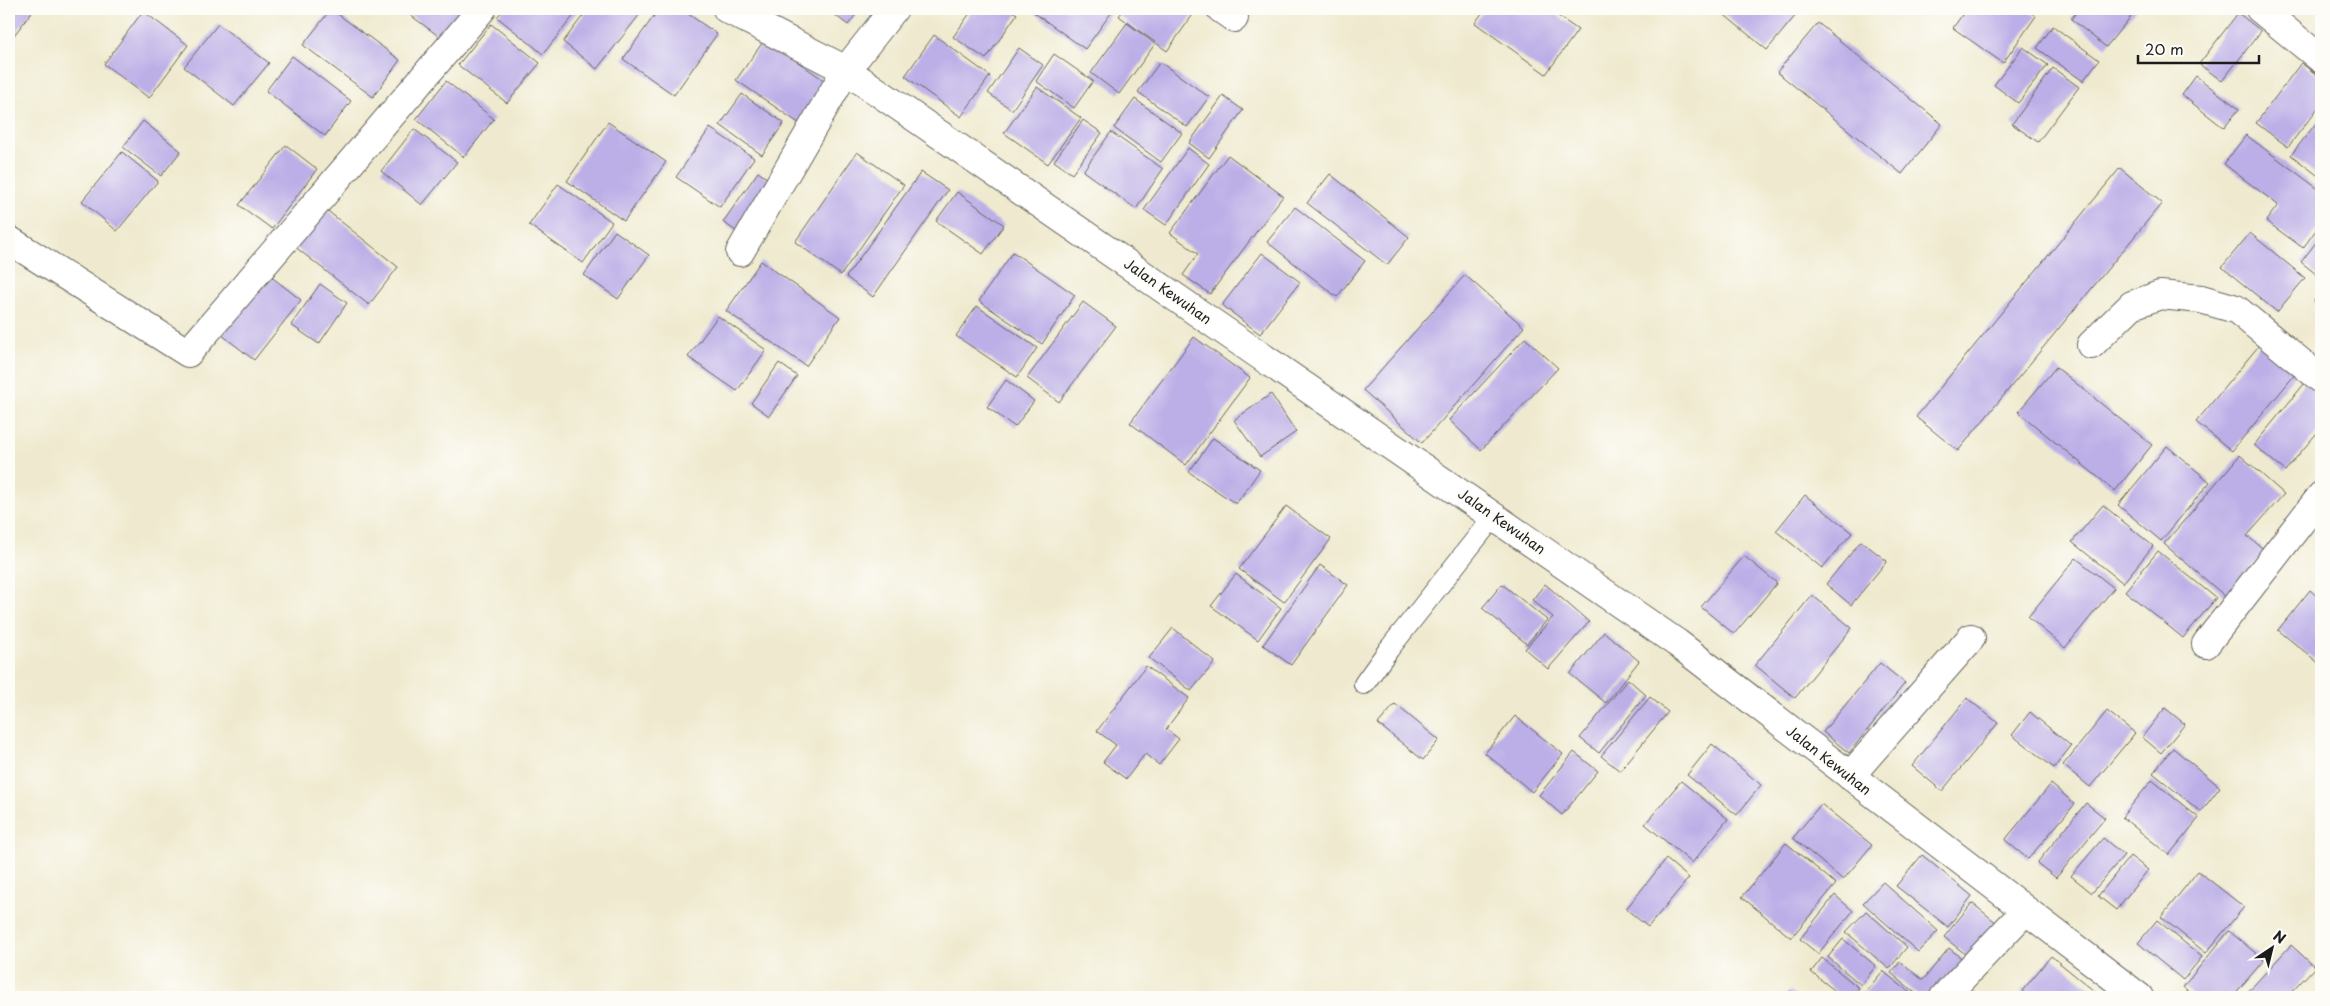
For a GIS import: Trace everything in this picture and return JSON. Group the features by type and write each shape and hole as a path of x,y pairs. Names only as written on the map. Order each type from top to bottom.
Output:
{"street":[{"path":"9,240 188,353 482,9"},
{"name":"Jalan Kewuhan","path":"727,9 846,70 1677,643 2025,912 2139,997"},
{"path":"740,252 846,70 894,9"},
{"path":"2260,9 2321,59"},
{"path":"2091,345 2132,305 2160,296 2201,299 2236,309 2321,379"},
{"path":"2206,644 2321,496"},
{"path":"1850,776 1971,638"},
{"path":"1944,997 2025,912"}],"lane":[{"path":"1364,684 1389,649 1494,516"}],"building":[{"path":"9,9 34,9 9,42"},
{"path":"331,9 400,60 373,97 303,45"},
{"path":"402,9 463,9 466,11 444,40"},
{"path":"504,9 579,9 543,54 497,17"},
{"path":"588,9 644,9 597,69 563,42"},
{"path":"659,9 681,9 717,34 674,95 623,59"},
{"path":"827,9 860,9 848,25"},
{"path":"973,9 1009,9 1017,14 986,59 953,37"},
{"path":"1029,9 1114,9 1085,49"},
{"path":"1124,9 1197,9 1167,51 1119,16"},
{"path":"1485,9 1548,9 1578,30 1546,74 1475,23"},
{"path":"1724,9 1801,9 1767,50 1721,12"},
{"path":"1959,9 2026,9 2036,16 2003,63 1953,28 1964,12"},
{"path":"2079,9 2137,9 2106,47 2071,19"},
{"path":"143,11 188,45 149,98 104,64"},
{"path":"2238,13 2261,31 2222,81 2199,64"},
{"path":"1127,23 1155,44 1119,94 1091,73"},
{"path":"1818,23 1942,124 1902,174 1777,72"},
{"path":"218,24 269,63 234,106 184,67"},
{"path":"491,24 540,63 507,103 458,65"},
{"path":"2053,26 2099,60 2083,81 2037,48"},
{"path":"934,35 990,76 961,117 905,76"},
{"path":"765,39 828,83 800,124 736,80"},
{"path":"2023,47 2048,65 2018,103 1994,85"},
{"path":"1019,48 1043,65 1012,110 988,93"},
{"path":"1054,54 1093,81 1074,108 1036,81"},
{"path":"292,56 351,101 325,136 266,91"},
{"path":"1160,62 1209,97 1187,127 1138,92"},
{"path":"2301,63 2321,78 2321,104 2288,147 2256,123"},
{"path":"2053,68 2079,87 2038,142 2012,124"},
{"path":"2196,76 2239,109 2224,128 2182,95"},
{"path":"446,81 494,119 464,157 416,119"},
{"path":"1037,87 1081,118 1048,164 1004,133"},
{"path":"742,94 784,123 762,155 720,125"},
{"path":"1223,96 1243,110 1209,158 1189,143"},
{"path":"1135,99 1182,133 1161,162 1114,128"},
{"path":"2321,117 2321,178 2291,155"},
{"path":"1083,120 1102,133 1072,174 1054,161"},
{"path":"143,121 181,151 161,176 123,147"},
{"path":"608,122 666,162 624,221 567,181"},
{"path":"710,128 754,158 720,207 676,177"},
{"path":"414,129 457,162 422,205 381,171"},
{"path":"1111,132 1163,169 1136,209 1083,171"},
{"path":"2246,135 2321,191 2321,223 2303,248 2266,221 2278,205 2224,164"},
{"path":"286,145 317,169 272,229 239,205"},
{"path":"1188,148 1209,164 1166,225 1144,210"},
{"path":"122,152 158,181 117,231 82,201"},
{"path":"857,152 904,185 841,275 795,242"},
{"path":"1228,155 1283,196 1210,294 1183,275 1198,254 1170,233"},
{"path":"2120,168 2162,203 1958,451 1916,417"},
{"path":"758,172 778,186 743,236 723,222"},
{"path":"921,172 948,190 873,297 846,277"},
{"path":"1330,174 1409,237 1387,265 1307,203"},
{"path":"558,184 612,222 583,263 529,225"},
{"path":"957,192 1004,225 983,254 936,221"},
{"path":"1295,207 1365,261 1337,297 1267,242"},
{"path":"324,208 398,267 369,305 294,246"},
{"path":"615,231 649,255 618,299 584,275"},
{"path":"2250,233 2305,278 2277,312 2222,267"},
{"path":"2321,236 2321,278 2301,262"},
{"path":"1013,252 1075,295 1042,344 979,301"},
{"path":"1262,253 1300,282 1260,334 1222,305"},
{"path":"761,261 840,317 806,366 726,311"},
{"path":"264,271 301,300 254,360 217,331"},
{"path":"1465,275 1524,327 1422,443 1363,390"},
{"path":"320,284 347,303 319,344 291,325"},
{"path":"2321,291 2321,306 2314,301"},
{"path":"1083,302 1116,326 1059,402 1027,378"},
{"path":"977,306 1037,348 1017,377 956,336"},
{"path":"718,316 766,350 737,391 688,357"},
{"path":"1194,337 1250,378 1186,465 1130,423"},
{"path":"1525,338 1558,368 1481,450 1449,420"},
{"path":"2261,343 2297,372 2232,451 2196,422"},
{"path":"779,363 797,376 769,416 751,403"},
{"path":"2056,367 2152,445 2115,491 2018,412"},
{"path":"2309,378 2321,388 2321,428 2285,471 2254,445"},
{"path":"1006,380 1034,401 1015,427 987,407"},
{"path":"1271,394 1296,432 1260,457 1234,420"},
{"path":"1213,438 1260,470 1236,504 1189,472"},
{"path":"2167,446 2210,482 2161,541 2118,505"},
{"path":"2240,455 2284,494 2247,536 2266,551 2226,597 2164,544"},
{"path":"1805,495 1852,533 1822,568 1776,531"},
{"path":"2103,505 2153,546 2123,583 2072,542"},
{"path":"1286,506 1331,539 1284,602 1239,569"},
{"path":"1861,541 1887,561 1851,605 1826,584"},
{"path":"2158,551 2216,598 2183,638 2125,591"},
{"path":"1744,556 1777,583 1734,634 1701,607"},
{"path":"2076,558 2114,588 2065,648 2028,617"},
{"path":"1320,565 1348,585 1291,665 1263,645"},
{"path":"1236,574 1281,608 1258,640 1211,606"},
{"path":"1502,584 1547,620 1527,644 1482,608"},
{"path":"1545,584 1589,622 1548,669 1525,649 1553,617 1532,600"},
{"path":"2310,590 2321,600 2321,665 2278,630"},
{"path":"1812,595 1852,628 1795,698 1755,665"},
{"path":"1173,628 1215,662 1191,691 1149,658"},
{"path":"1604,632 1639,661 1606,703 1570,674"},
{"path":"1880,663 1905,683 1849,753 1823,732"},
{"path":"1146,666 1189,698 1166,729 1179,739 1159,765 1145,754 1126,779 1103,762 1116,745 1097,731"},
{"path":"1628,679 1646,695 1599,753 1580,738"},
{"path":"1650,697 1668,712 1620,771 1601,756"},
{"path":"1967,698 1998,723 1942,791 1912,766"},
{"path":"1395,704 1439,740 1423,760 1378,724"},
{"path":"2165,708 2185,724 2161,753 2142,737"},
{"path":"2107,711 2135,733 2090,787 2063,765"},
{"path":"2030,712 2071,746 2054,768 2012,735"},
{"path":"1515,716 1563,754 1532,792 1485,753"},
{"path":"1712,744 1761,785 1737,815 1687,775"},
{"path":"2173,748 2220,787 2201,812 2153,773"},
{"path":"1574,752 1598,771 1562,815 1539,795"},
{"path":"2152,780 2199,818 2169,855 2122,817"},
{"path":"1681,781 1728,819 1692,863 1645,824"},
{"path":"2051,784 2075,804 2028,859 2005,840"},
{"path":"2086,803 2105,818 2056,878 2037,863"},
{"path":"1821,804 1872,845 1843,880 1793,838"},
{"path":"2103,838 2124,855 2092,893 2071,876"},
{"path":"1786,843 1836,884 1791,938 1742,897"},
{"path":"1922,855 1972,896 1948,927 1896,886"},
{"path":"2130,856 2148,870 2116,910 2098,896"},
{"path":"1666,859 1689,878 1648,927 1626,909"},
{"path":"2198,871 2244,907 2206,953 2161,917"},
{"path":"1883,882 1938,931 1918,952 1863,903"},
{"path":"1835,895 1853,911 1818,954 1800,939"},
{"path":"1972,903 1998,924 1970,958 1944,937"},
{"path":"1866,911 1907,947 1889,969 1846,932"},
{"path":"2157,920 2202,957 2183,980 2138,943"},
{"path":"2229,931 2264,960 2232,997 2196,997 2183,987"},
{"path":"1843,939 1876,966 1861,985 1828,957"},
{"path":"2291,945 2315,967 2287,997 2243,997"},
{"path":"1949,948 1965,961 1935,997 1920,997 1891,973 1900,962 1923,980"},
{"path":"2051,956 2099,995 2097,997 2029,997 2022,991"},
{"path":"1822,958 1859,988 1851,997 1843,997 1811,972"},
{"path":"1883,971 1915,997 1861,997"},
{"path":"1790,991 1798,997 1785,997"}]}
